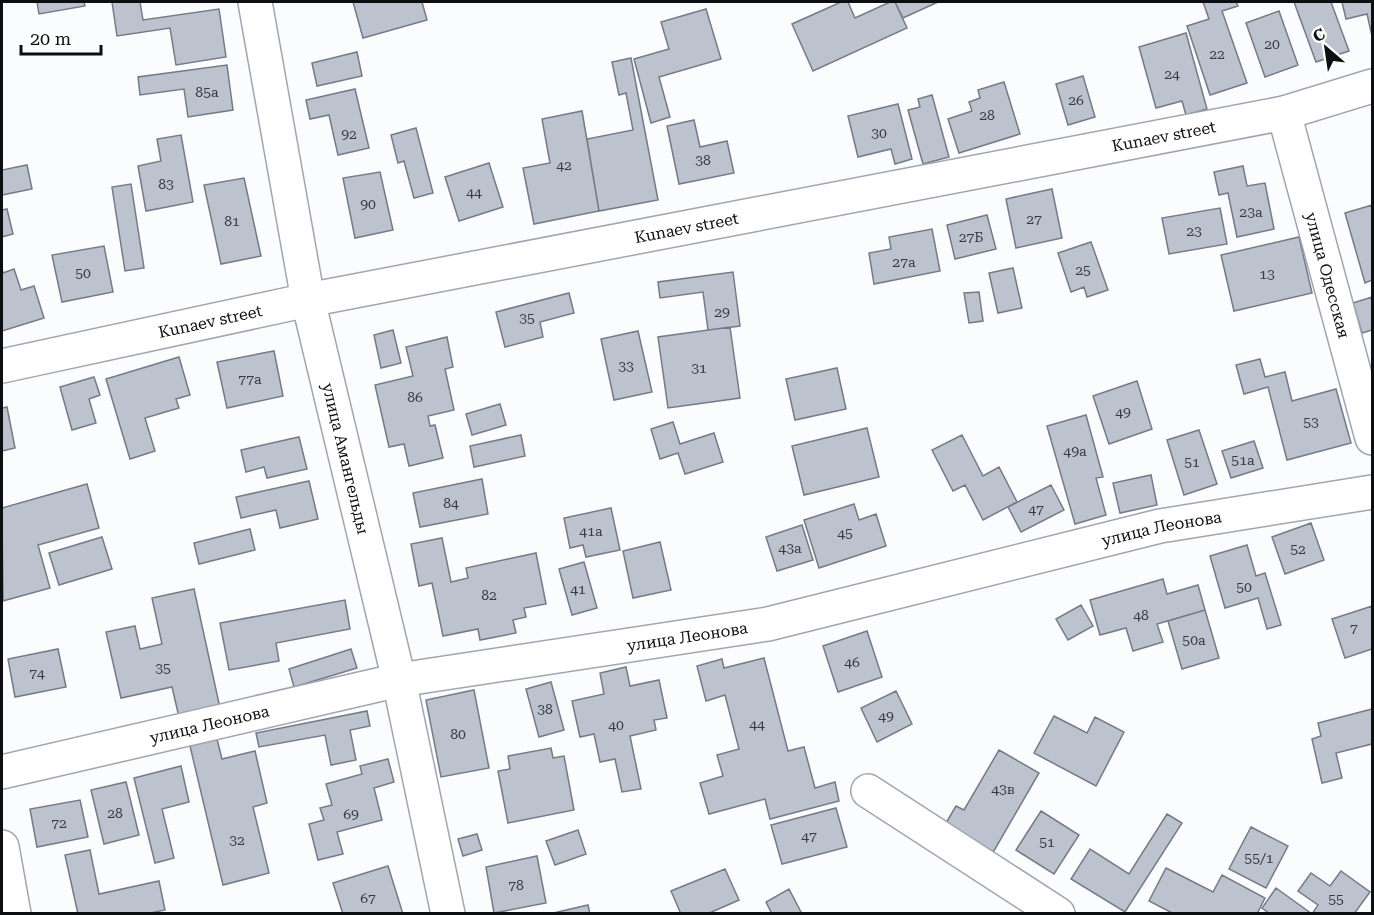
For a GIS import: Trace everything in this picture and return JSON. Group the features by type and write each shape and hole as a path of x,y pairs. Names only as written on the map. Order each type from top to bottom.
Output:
{"street":[{"name":"улица Амангельды","path":"255,2 308,300 399,680 448,914"},
{"name":"Kunaev street","path":"2,366 308,300 1284,113 1372,87"},
{"name":"улица Одесская","path":"1284,113 1372,438"},
{"name":"улица Леонова","path":"2,772 399,680 768,624 1161,526 1372,492"},
{"path":"868,791 1058,914"},
{"path":"2,847 14,914"}],"building":[{"path":"37,2 84,2 85,6 39,14"},
{"path":"112,2 140,2 143,20 219,9 226,57 176,65 170,28 117,36"},
{"path":"353,2 422,2 427,20 363,38"},
{"path":"841,2 848,2 855,18 890,2 895,2 907,28 813,71 792,24"},
{"path":"895,2 938,2 903,18"},
{"path":"1203,2 1236,2 1238,6 1222,11 1247,83 1210,95 1187,26 1209,19"},
{"path":"1294,2 1331,2 1349,51 1316,62"},
{"path":"1342,2 1372,2 1372,36 1367,14 1346,19"},
{"path":"706,9 721,59 659,77 670,117 651,123 634,59 669,49 661,22"},
{"path":"1279,11 1298,65 1265,77 1246,23"},
{"path":"1186,33 1207,109 1186,115 1182,101 1156,108 1139,47"},
{"path":"357,52 362,76 317,86 312,63"},
{"path":"631,58 658,200 599,211 587,139 633,130 626,93 619,95 612,62"},
{"path":"227,65 233,110 188,117 184,89 140,95 138,77"},
{"path":"1083,76 1095,117 1068,125 1056,84"},
{"path":"1004,82 1020,134 959,153 948,119 972,111 969,102 980,98 978,90"},
{"path":"355,89 369,148 338,155 329,115 310,119 306,100"},
{"path":"932,95 949,157 923,164 908,110 920,107 918,99"},
{"path":"898,104 912,159 895,164 891,149 858,157 848,116"},
{"path":"582,111 599,211 534,224 523,168 550,163 542,119"},
{"path":"694,120 700,147 727,141 734,173 679,184 667,126"},
{"path":"416,128 433,193 414,198 404,161 398,163 391,135"},
{"path":"181,135 193,202 146,211 138,166 161,161 157,139"},
{"path":"489,163 503,207 459,221 445,177"},
{"path":"27,165 32,189 2,195 2,170"},
{"path":"1243,166 1247,186 1265,183 1274,229 1237,237 1228,193 1219,195 1214,172"},
{"path":"380,172 393,230 355,238 343,178"},
{"path":"244,178 261,256 221,264 204,185"},
{"path":"131,184 144,268 125,271 112,187"},
{"path":"1052,189 1062,238 1016,248 1006,199"},
{"path":"1372,205 1372,280 1365,283 1345,213"},
{"path":"1220,208 1227,244 1169,254 1162,218"},
{"path":"7,209 13,234 2,237 2,210"},
{"path":"987,215 996,249 955,259 947,225"},
{"path":"932,229 940,271 874,284 869,253 891,249 889,237"},
{"path":"1299,237 1312,293 1234,311 1221,255"},
{"path":"1091,242 1108,290 1087,297 1084,287 1071,292 1058,253"},
{"path":"104,246 113,292 62,302 52,255"},
{"path":"2,268 3,273 14,269 21,290 34,286 44,318 2,331"},
{"path":"1013,268 1022,308 998,313 989,273"},
{"path":"733,272 740,326 708,330 703,292 660,298 658,282"},
{"path":"979,292 983,321 969,323 964,293"},
{"path":"569,293 574,313 540,322 543,337 505,347 496,312"},
{"path":"1372,297 1372,330 1362,333 1353,303"},
{"path":"730,327 740,398 668,408 658,337"},
{"path":"393,330 401,363 381,368 374,335"},
{"path":"638,331 652,392 614,400 601,339"},
{"path":"447,337 453,367 445,369 454,410 428,416 430,426 435,425 443,458 409,466 404,444 389,447 375,385 413,376 406,347"},
{"path":"274,351 283,396 227,408 217,362"},
{"path":"179,357 190,395 176,399 179,408 145,418 155,451 130,459 106,379"},
{"path":"1260,359 1265,377 1285,372 1292,401 1336,389 1351,443 1287,460 1268,387 1244,394 1236,365"},
{"path":"837,368 846,409 795,420 786,379"},
{"path":"94,377 100,395 89,399 96,423 72,430 60,387"},
{"path":"1137,381 1152,429 1109,444 1093,396"},
{"path":"500,404 506,425 472,435 466,414"},
{"path":"7,407 15,448 2,451 2,408"},
{"path":"1086,415 1103,477 1096,478 1106,515 1075,524 1047,426"},
{"path":"673,422 680,444 714,433 723,462 685,474 678,453 660,459 651,429"},
{"path":"867,428 879,477 804,495 792,446"},
{"path":"1199,430 1217,484 1184,495 1167,440"},
{"path":"521,435 525,456 474,467 470,446"},
{"path":"962,435 983,476 999,467 1017,502 983,520 965,485 953,491 932,450"},
{"path":"299,437 307,469 267,478 264,467 246,472 241,450"},
{"path":"1254,441 1263,468 1231,478 1222,451"},
{"path":"1151,475 1157,505 1120,513 1113,483"},
{"path":"482,479 488,514 420,527 413,493"},
{"path":"309,481 318,519 280,528 276,510 241,518 236,497"},
{"path":"87,484 99,528 38,545 50,588 3,601 2,508"},
{"path":"1051,485 1064,510 1021,532 1008,507"},
{"path":"854,504 859,520 876,514 886,546 819,568 804,520"},
{"path":"611,508 620,550 586,557 583,545 570,548 564,518"},
{"path":"1311,523 1324,560 1285,574 1272,537"},
{"path":"802,525 813,560 777,571 766,537"},
{"path":"250,529 255,550 199,564 194,543"},
{"path":"102,537 112,569 59,585 49,553"},
{"path":"442,538 451,582 468,578 466,568 536,553 546,604 524,608 526,617 513,620 516,633 480,640 478,629 443,636 432,583 419,586 411,544"},
{"path":"660,542 671,590 633,598 623,551"},
{"path":"1247,545 1256,576 1265,573 1281,625 1267,629 1258,598 1225,608 1210,556"},
{"path":"584,562 597,608 572,615 559,569"},
{"path":"1163,579 1167,594 1198,585 1205,610 1157,624 1163,642 1133,651 1126,628 1100,635 1090,600"},
{"path":"194,589 220,708 179,717 172,687 121,698 106,632 135,626 140,649 162,644 152,598"},
{"path":"345,600 350,629 276,643 279,661 229,670 220,623"},
{"path":"1081,605 1093,626 1068,640 1056,619"},
{"path":"1372,606 1372,649 1345,658 1332,619"},
{"path":"1205,610 1219,658 1182,669 1168,621"},
{"path":"867,631 882,677 838,692 823,646"},
{"path":"58,649 66,687 15,697 8,659"},
{"path":"351,649 357,668 294,687 289,669"},
{"path":"764,658 788,751 804,747 815,788 835,782 839,801 770,819 765,799 709,814 700,783 723,776 717,755 739,749 725,695 706,701 697,666 722,659 724,668"},
{"path":"626,667 630,686 659,680 667,718 654,720 656,730 630,736 641,789 622,792 615,759 600,762 594,734 580,737 572,701 604,694 600,673"},
{"path":"551,682 564,730 539,737 526,689"},
{"path":"474,690 489,768 441,777 426,700"},
{"path":"896,691 912,724 877,742 861,708"},
{"path":"1372,709 1372,744 1336,753 1342,778 1322,783 1312,739 1321,736 1318,723"},
{"path":"367,711 370,726 350,730 356,760 331,765 325,735 259,747 256,733"},
{"path":"1054,716 1087,733 1095,717 1124,732 1096,786 1034,753"},
{"path":"217,739 222,759 255,751 267,803 253,807 269,873 223,885 190,746"},
{"path":"551,748 553,758 564,756 574,810 508,823 498,771 510,769 508,756"},
{"path":"999,750 1039,773 991,856 943,828 956,806 964,810"},
{"path":"388,759 394,782 374,788 382,820 337,832 343,854 318,860 309,824 324,820 320,808 332,805 326,784 362,774 360,766"},
{"path":"181,766 189,802 162,809 174,858 155,863 134,778"},
{"path":"126,782 139,835 104,844 91,790"},
{"path":"80,800 88,837 37,847 30,809"},
{"path":"836,808 847,847 782,864 771,825"},
{"path":"1041,811 1079,835 1054,874 1016,850"},
{"path":"1167,814 1182,823 1125,912 1071,879 1090,849 1129,874"},
{"path":"1251,827 1288,846 1266,888 1229,869"},
{"path":"578,830 586,854 555,865 546,841"},
{"path":"477,834 482,850 463,856 458,839"},
{"path":"90,850 99,894 159,881 165,910 146,914 78,914 65,855"},
{"path":"537,856 546,903 494,913 486,867"},
{"path":"388,866 403,914 343,914 333,883"},
{"path":"1166,868 1213,892 1222,875 1265,898 1257,914 1174,914 1149,901"},
{"path":"725,869 739,900 707,914 681,914 671,891"},
{"path":"1341,871 1370,892 1354,914 1312,914 1318,905 1298,891 1311,873 1330,886"},
{"path":"1276,888 1312,914 1270,914 1262,908"},
{"path":"789,889 802,914 772,914 766,902"},
{"path":"588,905 590,914 549,914"}]}
